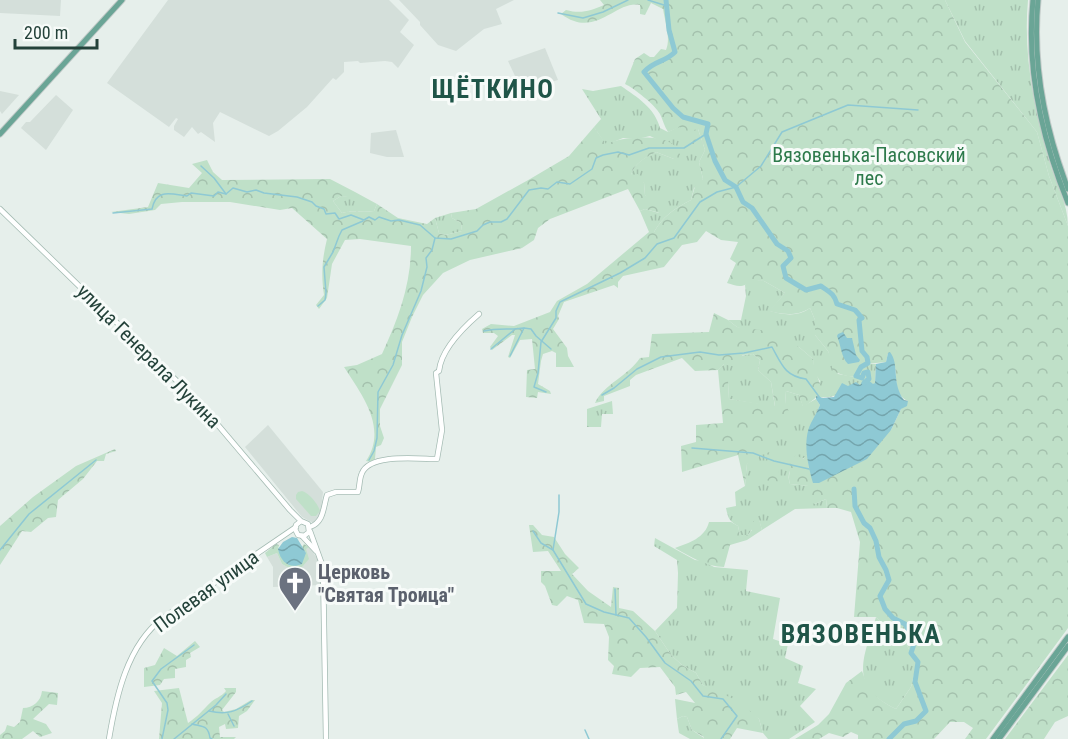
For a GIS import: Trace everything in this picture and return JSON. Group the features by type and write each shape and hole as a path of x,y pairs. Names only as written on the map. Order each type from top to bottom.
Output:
{"main road":[{"path":"0,134 122,0"},
{"path":"1033,0 1031,49 1036,96 1048,147 1068,203"},
{"path":"1038,0 1036,40 1040,87 1053,146 1068,189"},
{"name":"улица Генерала Лукина","path":"0,209 183,387 290,510 297,526"},
{"path":"302,536 306,535 310,528 321,519 327,495 336,492 358,492 362,472 367,467 382,460 437,459 442,430 436,373 460,331 479,314"},
{"path":"320,555 302,536 297,526 308,524 320,555 324,588 326,739"},
{"name":"Полевая улица","path":"109,739 118,691 130,662 151,628 297,526"},
{"path":"993,739 1068,637"},
{"path":"999,739 1068,646"}],"shaded area":[{"path":"0,0 61,0 60,16 0,13"},
{"path":"168,0 389,0 409,20 400,32 414,45 398,68 392,62 385,61 344,62 344,72 336,80 333,78 307,107 269,136 220,112 213,123 215,142 201,132 198,134 192,127 184,137 174,130 178,119 176,118 169,127 107,83"},
{"path":"399,0 514,0 496,9 502,24 484,29 456,51 438,45"},
{"path":"545,48 558,80 522,91 508,61"},
{"path":"0,91 19,95 2,114 0,111"},
{"path":"56,95 73,110 46,150 21,128 26,122 30,122"},
{"path":"396,130 404,157 387,157 370,153 371,133"},
{"path":"268,425 323,492 321,511 318,520 313,523 302,517 245,447"},
{"path":"309,547 320,562 321,585 273,587 273,567 267,557 277,553 282,564 291,569 302,567 306,548"}],"green space":[{"name":"Вязовенька-Пасовский лес","path":"600,0 945,0 965,42 1037,132 1049,176 1068,226 1068,628 986,739 965,739 973,728 964,722 950,722 934,739 858,739 858,735 851,732 843,737 829,733 819,739 795,739 818,725 829,714 846,683 862,671 874,694 896,709 911,687 917,662 906,644 876,617 854,617 860,542 851,512 827,508 826,499 815,504 811,503 806,497 808,486 790,484 789,478 789,460 796,455 803,459 808,453 809,469 891,430 901,409 908,401 898,391 895,366 888,353 886,362 866,364 861,371 861,376 846,376 832,370 828,351 815,335 815,320 810,308 791,314 769,311 785,293 764,281 751,280 746,285 740,286 727,283 736,263 730,259 738,242 721,240 706,231 697,242 682,245 664,267 623,276 618,282 618,288 614,285 564,302 553,329 567,348 568,356 574,367 556,367 556,353 552,351 543,354 538,384 551,394 538,392 537,398 526,397 527,370 535,369 532,339 520,340 510,358 508,357 515,335 492,350 490,347 498,336 494,333 483,333 482,329 491,324 514,326 550,312 557,301 587,284 649,232 654,232 670,213 691,200 696,183 703,179 699,162 705,150 698,129 694,130 696,143 691,148 680,127 668,132 654,106 625,84 635,59 644,53 654,57 661,49 666,50 668,35 663,9 651,3 645,15 640,14 640,5 631,5 585,23 573,21 561,14 566,10 581,12 594,9 604,5"},
{"path":"945,0 1028,0 1028,61 1034,101 1049,160 1064,201 1068,226 1049,176 1037,132 965,41"},
{"path":"621,86 650,109 660,128 668,132 680,126 698,129 705,150 699,162 703,179 694,188 691,200 670,213 654,232 649,232 640,211 645,209 659,213 645,195 644,183 631,175 644,158 656,152 674,159 667,141 650,136 637,139 623,138 606,145 594,127 601,119 582,89 593,91"},
{"path":"594,127 606,144 629,138 657,138 671,143 676,148 682,158 674,159 656,152 638,164 631,175 638,174 644,183 645,195 663,208 660,213 645,209 640,211 628,189 550,219 538,228 534,240 522,248 470,260 443,273 423,295 402,342 402,365 380,409 380,426 384,438 381,445 376,447 375,459 371,462 366,461 372,449 374,436 370,412 344,367 357,365 382,354 403,302 409,274 411,246 360,239 345,240 332,264 327,298 319,309 316,305 324,295 322,267 327,239 292,208 280,210 230,202 182,202 161,204 155,210 129,214 111,212 148,207 158,183 189,188 202,173 192,164 207,160 213,172 222,180 330,179 355,192 355,198 341,196 333,201 342,213 374,211 377,204 398,218 427,224 435,218 439,233 445,235 462,231 461,223 452,218 451,213 476,209 569,156"},
{"path":"355,192 377,204 374,211 342,213 333,201 341,196 355,197"},
{"path":"451,213 452,218 461,223 462,231 445,235 439,233 435,218"},
{"path":"750,279 764,281 785,293 770,311 791,314 801,313 810,308 815,320 815,335 828,351 838,374 855,377 866,364 876,364 875,383 830,397 816,396 820,381 814,372 813,359 799,347 737,327 728,320 741,320 746,296 745,285"},
{"path":"714,313 737,327 776,332 799,347 813,359 820,386 818,396 803,407 799,395 786,391 785,404 791,415 786,431 773,430 774,440 762,446 758,460 747,464 745,486 738,455 682,472 681,446 696,442 696,425 723,423 719,381 728,381 729,399 775,406 771,382 758,370 760,360 753,354 742,355 742,364 730,366 724,364 718,370 695,371 682,358 636,375 630,380 630,386 604,396 604,401 595,403 604,390 640,358 649,357 652,334 709,332"},
{"path":"753,354 760,360 758,370 771,382 775,407 729,399 728,382 719,381 718,370 725,363"},
{"path":"786,391 799,395 803,406 816,399 820,405 808,433 808,453 792,467 789,479 790,484 809,486 815,504 826,499 827,508 795,509 762,530 759,520 748,535 740,535 738,526 729,519 726,508 736,506 735,492 745,486 747,464 773,430 785,404"},
{"path":"612,401 613,414 602,414 601,427 587,427 587,409"},
{"path":"115,449 116,451 106,454 104,461 97,461 83,479 58,500 56,517 48,518 31,532 22,531 0,565 0,526 33,497 76,466"},
{"path":"770,452 772,457 777,456 779,461 776,466 783,482 762,480 763,475 769,472 766,465 768,459 765,456"},
{"path":"302,491 310,496 317,505 320,511 316,516 311,516 296,499 298,492"},
{"path":"759,519 762,530 747,540 730,545 724,567 705,563 675,548 700,536 709,522 731,522 738,526 740,535 748,535 752,530 751,524"},
{"path":"529,525 533,525 542,535 554,537 565,554 579,568 572,574 588,591 611,607 613,587 619,588 619,608 633,611 655,631 671,655 696,673 703,685 738,701 759,719 763,733 737,728 730,739 703,739 704,737 692,730 687,717 677,719 675,699 695,703 686,692 676,695 675,687 660,667 640,668 631,677 612,674 614,666 608,660 609,637 604,624 584,623 578,600 567,596 557,606 552,605 545,586 541,582 541,571 561,571 548,551 533,552"},
{"path":"655,538 695,560 703,561 714,567 748,570 746,591 780,598 773,639 788,644 785,658 803,666 798,683 816,689 800,706 815,722 789,739 768,739 763,733 759,719 703,685 696,673 671,655 655,631 677,608 677,560 654,546"},
{"path":"276,544 279,545 278,549 306,553 302,547 304,544 309,547 306,549 309,559 302,567 291,569 282,564 277,553 267,557 265,553"},
{"path":"876,617 906,644 917,662 911,687 896,709 871,691 865,680 864,658"},
{"path":"195,641 200,647 190,653 191,657 186,660 186,667 175,669 175,678 164,679 160,685 144,687 144,668 155,665 164,648 177,656"},
{"path":"1068,655 1068,716 1055,722 1044,739 1005,739"},
{"path":"179,688 188,723 224,693 226,691 224,688 236,688 236,692 222,710 224,712 255,700 247,711 239,716 238,728 226,729 225,724 219,727 220,737 236,737 234,739 159,739 162,703 154,691"},
{"path":"42,691 58,693 57,705 49,704 33,719 46,724 52,733 40,737 33,731 22,739 0,739 7,725 14,727 20,722 23,708 36,703"},
{"path":"687,717 692,730 703,739 690,739 679,733 677,719"}],"water":[{"path":"843,332 847,338 852,338 859,362 848,364 844,358 837,336"},
{"path":"890,352 895,362 898,387 904,400 908,401 907,406 901,409 891,430 867,459 819,483 813,483 806,445 808,430 820,405 816,396 834,397 842,383 848,386 856,382 860,385 866,378 873,384 875,383 876,364 886,362"},
{"path":"292,537 297,538 306,553 302,564 294,566 287,564 281,558 278,549 283,542"}],"waterway":[{"path":"558,13 583,18 603,12 628,0"},
{"path":"648,0 667,6"},
{"name":"ВЯЗОВЕНЬКА","path":"666,0 669,30 675,52 644,72 683,117 708,124 706,134 715,161 725,180 736,187 743,202 752,208 777,244 788,251 791,258 783,266 786,278 806,290 821,286 833,295 837,304 855,310 862,318 859,320 862,351 868,363 861,367 856,376 862,378 864,373 868,372 869,379 864,383"},
{"path":"546,392 534,387 538,373 541,342 556,318 560,302 620,273 645,258 657,244 674,238 700,202 717,192 736,187 761,166 782,132 848,105 918,110"},
{"path":"113,213 152,209 157,198 165,194 187,196 191,193 214,196 218,192 226,194 233,188 247,192 256,190 297,197 324,209 326,214 335,213 339,219 351,215 364,220 369,217 375,220 379,217 391,221 399,220 420,225 435,238 451,239 477,231 490,222 501,222 507,219 529,190 548,189 557,182 570,184 592,169 596,158 603,155 618,152 629,155 649,148 684,148 706,134"},
{"path":"201,166 226,194"},
{"path":"318,306 325,300 324,267 342,230 363,221"},
{"path":"369,460 377,438 378,392 393,365 402,335 421,291 427,267 426,258 432,250 435,238"},
{"path":"484,331 524,328"},
{"path":"510,356 524,328 531,329 551,349"},
{"path":"491,349 514,330"},
{"path":"602,395 637,369 661,357 700,352 719,355 744,353 772,347 785,369 799,378 806,379 820,398"},
{"path":"692,448 753,453 774,461 809,469"},
{"path":"0,550 29,514 96,460"},
{"name":"ВЯЗОВЕНЬКА","path":"854,489 855,506 876,541 879,557 889,580 880,596 885,609 893,618 905,624 915,641 911,653 918,662 915,682 926,711 916,721 904,724 889,739"},
{"path":"553,550 559,512 559,495"},
{"path":"533,531 541,543 553,550 586,604 604,612 629,618 665,663 691,681 703,696 723,699 737,716 721,739"},
{"path":"615,589 616,615"},
{"path":"162,739 168,710 167,703 152,681 161,669 194,645"},
{"path":"174,739 226,694"},
{"path":"209,711 231,712 252,701"},
{"path":"228,714 234,726"},
{"path":"192,724 202,726 212,739"},
{"path":"585,730 589,739"}],"place":[{"name":"Церковь \"Святая Троица\"","path":"295,612"}],"district":[{"name":"ЩЁТКИНО","path":"493,89"},
{"name":"ВЯЗОВЕНЬКА","path":"861,634"}]}
